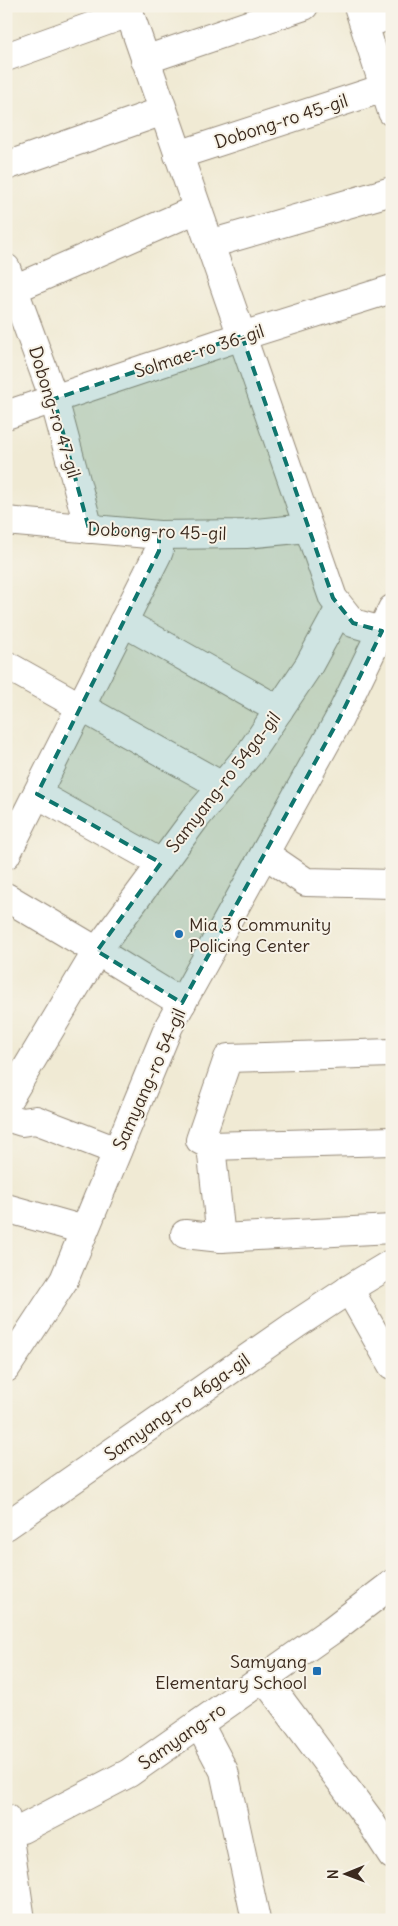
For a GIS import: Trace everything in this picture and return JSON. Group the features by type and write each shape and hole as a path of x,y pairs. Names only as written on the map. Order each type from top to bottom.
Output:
{"street":[{"path":"145,60 304,6"},
{"path":"6,57 128,9 332,598 353,623 387,620"},
{"path":"388,100 362,15 392,15"},
{"name":"Dobong-ro 45-gil","path":"178,154 388,100"},
{"path":"6,166 164,111"},
{"path":"210,244 392,191"},
{"path":"10,279 197,209"},
{"name":"Dobong-ro 47-gil","path":"10,279 54,399 89,529"},
{"name":"Solmae-ro 36-gil","path":"6,415 242,336 392,289"},
{"name":"Dobong-ro 45-gil","path":"6,521 159,535 246,534 308,528"},
{"path":"6,855 158,550 159,535"},
{"name":"Samyang-ro 54ga-gil","path":"6,1102 97,950 194,820 250,752 309,665 340,608"},
{"name":"Samyang-ro 54-gil","path":"10,1355 64,1280 169,1026 339,719 387,620"},
{"path":"123,622 279,710"},
{"path":"6,665 222,786"},
{"path":"37,794 161,863"},
{"path":"265,854 306,882 392,884"},
{"path":"6,897 97,950 182,1003"},
{"path":"392,1053 228,1058 200,1140 211,1146 392,1141"},
{"path":"6,1117 22,1122 36,1120 117,1151"},
{"path":"211,1146 221,1238"},
{"path":"6,1208 84,1230"},
{"path":"185,1234 221,1238 392,1229"},
{"name":"Samyang-ro 46ga-gil","path":"6,1526 349,1289 392,1263"},
{"path":"349,1289 392,1365"},
{"name":"Samyang-ro","path":"7,1827 22,1830 129,1773 332,1630 392,1584"},
{"path":"264,1678 368,1818 392,1855"},
{"path":"199,1724 224,1771 256,1920"},
{"path":"7,1827 21,1920"}],"highlighted area":[{"path":"242,336 333,598 353,623 382,631 339,719 182,1003 97,951 161,863 37,794 159,551 159,535 89,529 54,399"}],"place":[{"name":"Mia 3 Community Policing Center","path":"179,934"},
{"name":"Samyang Elementary School","path":"317,1671"}]}
